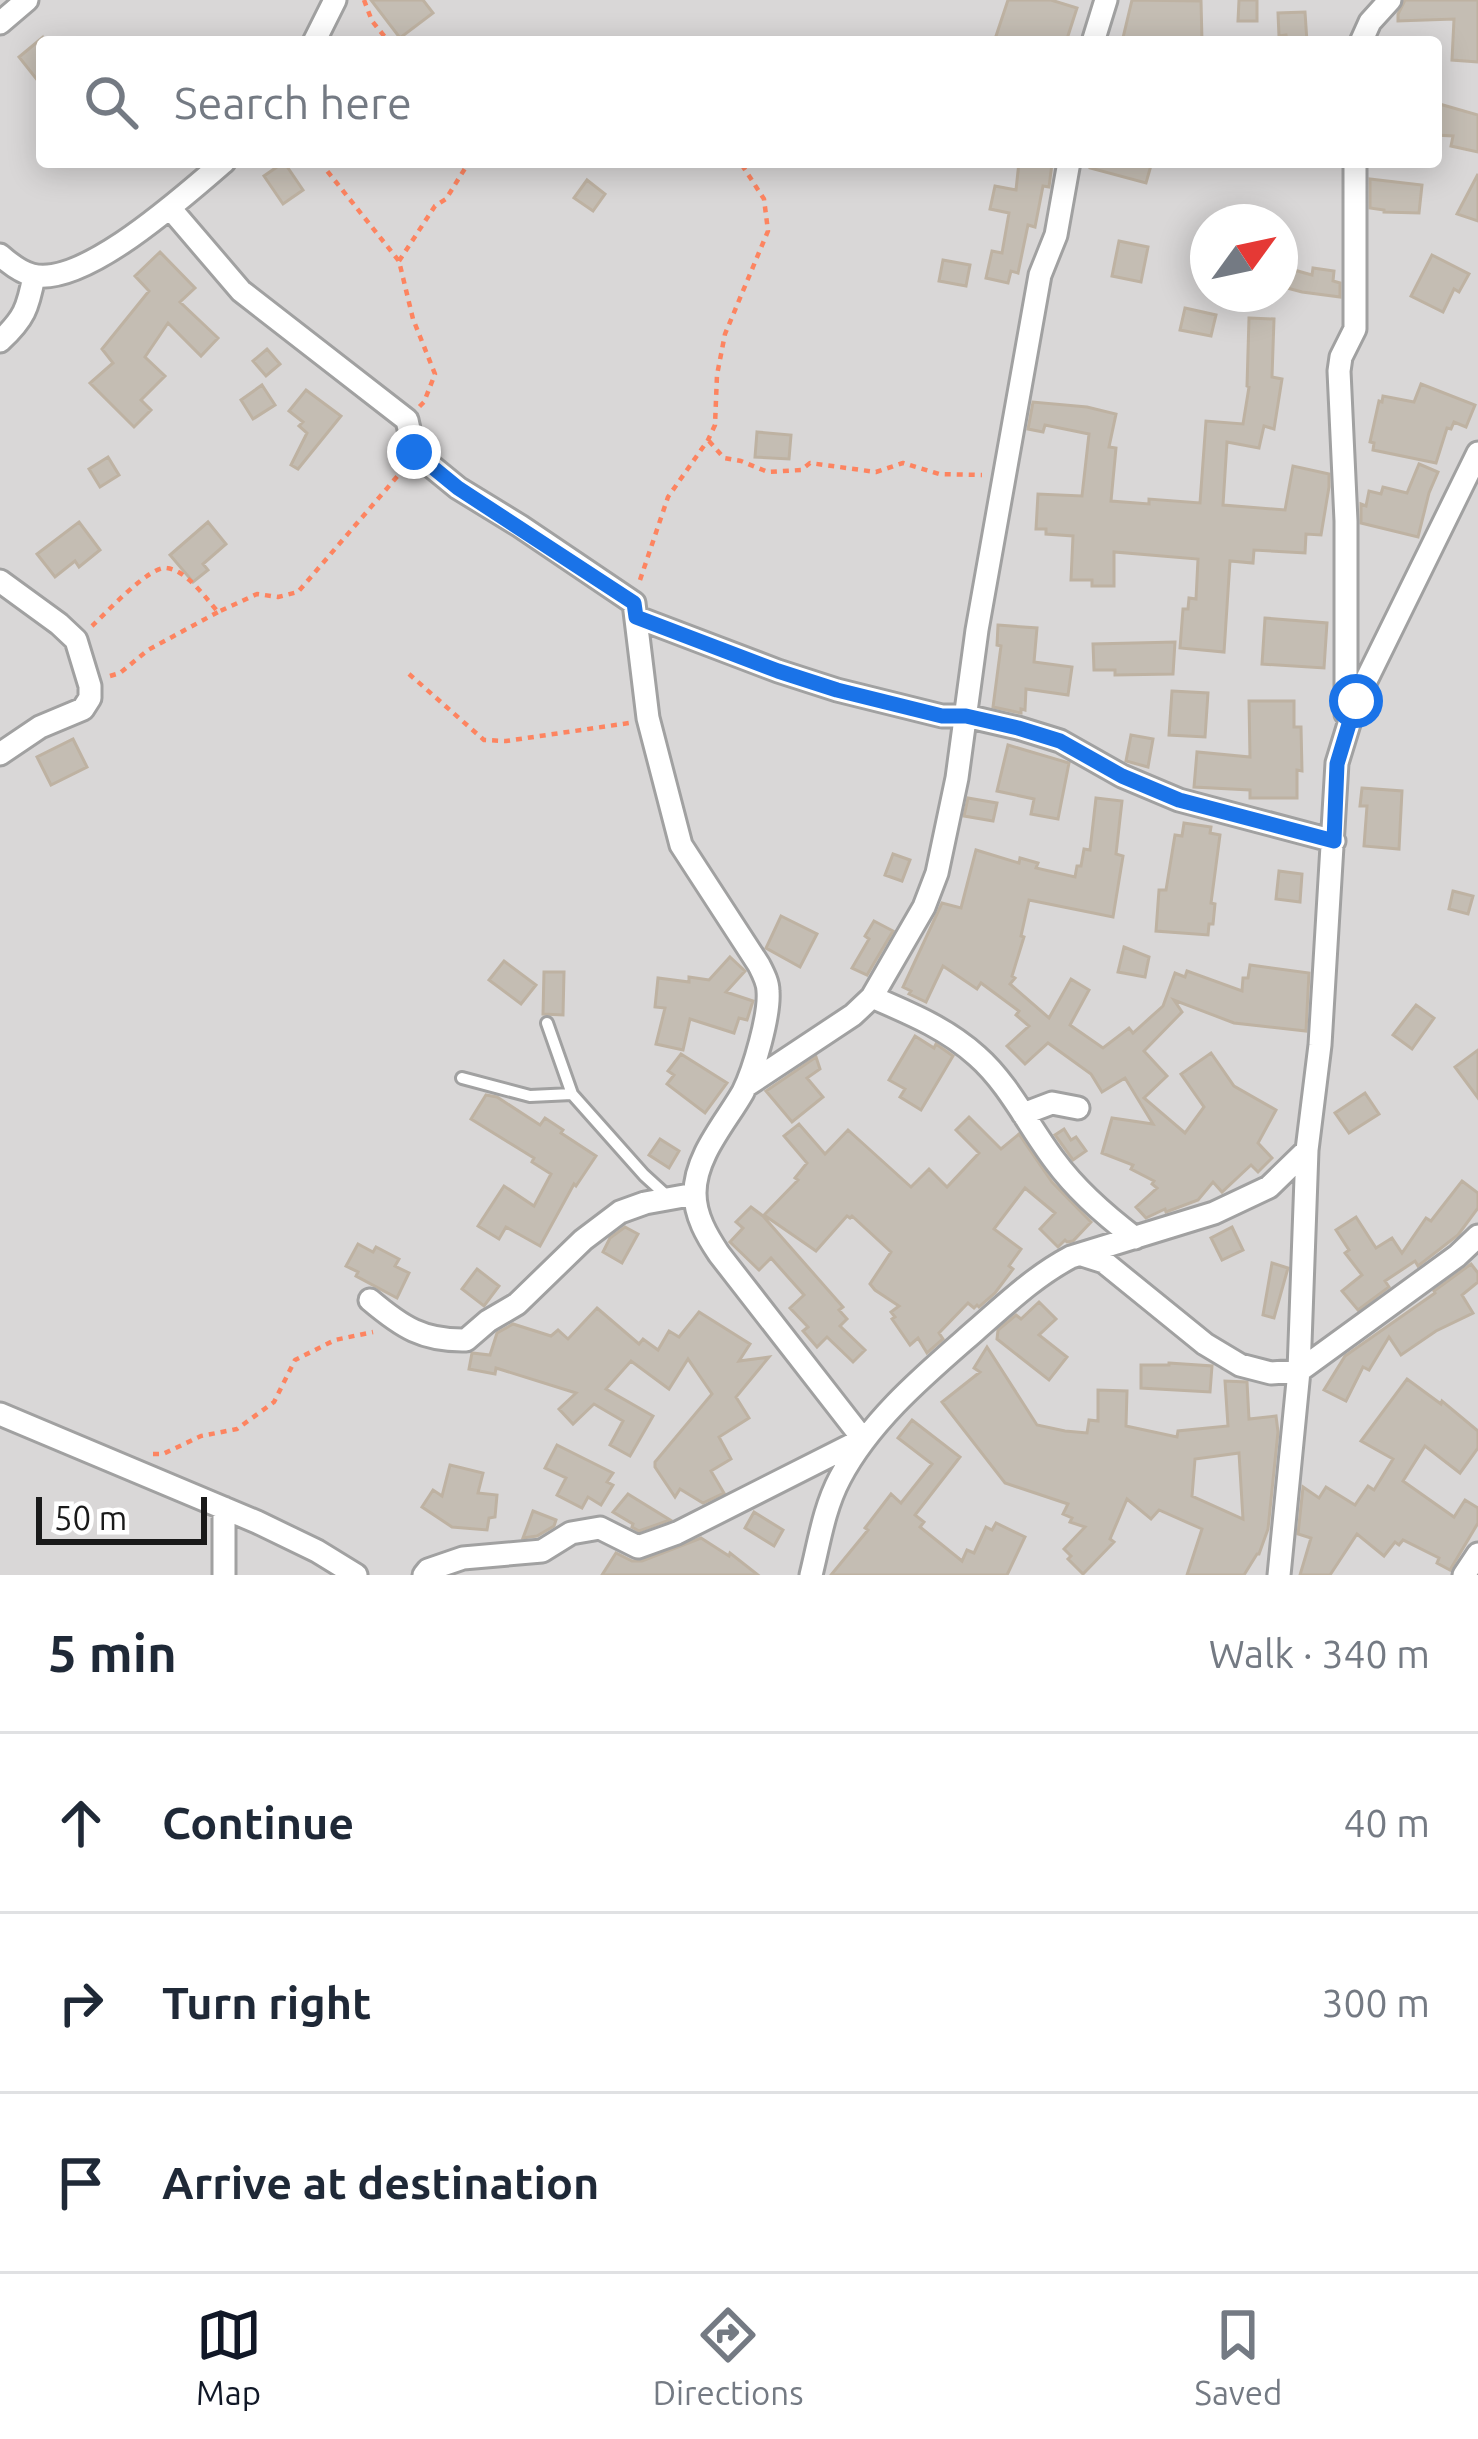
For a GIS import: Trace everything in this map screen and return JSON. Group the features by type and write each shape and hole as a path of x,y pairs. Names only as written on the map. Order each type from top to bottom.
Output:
{"street":[{"path":"0,23 27,0"},
{"path":"317,36 335,0"},
{"path":"1095,36 1106,0"},
{"path":"1364,36 1390,0"},
{"path":"0,255 34,276 62,274 110,252 217,168"},
{"path":"746,1086 854,1015 872,997 924,907 937,873 1040,275 1056,235 1069,168"},
{"path":"1346,727 1346,520 1339,371 1355,329 1355,168"},
{"path":"170,208 241,291 407,420 414,452 458,488 635,610 711,647 837,690 1060,741 1122,776 1179,800 1334,841"},
{"path":"0,341 28,307 34,276"},
{"path":"1279,1575 1299,1371 1307,1150 1320,1046 1337,764 1356,701 1478,453"},
{"path":"0,581 76,640 90,686 90,698 82,709 40,727 0,754"},
{"path":"635,610 648,718 681,845 769,986 746,1086 698,1174 698,1215 707,1236 863,1438"},
{"path":"872,997 923,1019 980,1058 1057,1165 1105,1215 1136,1238"},
{"path":"1023,1114 1052,1103 1078,1108"},
{"path":"811,1575 838,1481 863,1438 1024,1288 1050,1268 1082,1255 1214,1213 1269,1186 1307,1150"},
{"path":"370,1300 402,1327 440,1341 466,1340 518,1304 583,1240 620,1212 695,1194"},
{"path":"1082,1255 1104,1262 1205,1344 1240,1365 1270,1373 1299,1371 1478,1236"},
{"path":"0,1414 224,1508 317,1551 356,1575"},
{"path":"424,1575 463,1558 542,1551 571,1533 600,1528 638,1546 676,1534 863,1438"},
{"path":"224,1508 224,1575"},
{"path":"1464,1575 1478,1554"}],"lane":[{"path":"547,1023 572,1094 670,1198"},
{"path":"462,1078 530,1096 572,1094"}],"path":[{"path":"364,0 383,36"},
{"path":"325,168 400,261 413,319 435,374 424,402 407,420"},
{"path":"400,261 465,168"},
{"path":"635,610 649,548 668,496 715,424 716,375 725,334 768,231 764,199 744,168"},
{"path":"708,440 724,458 768,472 801,470 810,463 876,472 903,463 939,474 1005,476"},
{"path":"90,686 257,594 278,597 298,592 414,452"},
{"path":"76,640 154,569 170,568 180,574 218,612"},
{"path":"409,674 484,740 506,741 648,718"},
{"path":"107,1460 163,1454 201,1436 237,1429 274,1402 295,1360 335,1340 402,1327"}],"shaded area":[{"path":"0,0 1478,0 1478,1575 0,1575"}],"building":[{"path":"371,0 423,0 433,13 398,36"},
{"path":"1008,0 1051,0 1077,8 1068,36 996,36"},
{"path":"1132,0 1201,1 1202,36 1123,36"},
{"path":"1239,0 1257,0 1257,21 1238,21"},
{"path":"1405,0 1478,0 1478,62 1452,60 1454,19 1398,21"},
{"path":"1305,12 1307,36 1279,36 1278,13"},
{"path":"36,43 36,78 19,57"},
{"path":"1442,105 1478,115 1478,152 1451,146 1453,136 1442,135"},
{"path":"275,168 288,168 303,190 283,204 264,176"},
{"path":"1018,168 1051,168 1035,227 1028,225 1018,273 1011,271 1008,283 986,278 992,251 1002,253 1009,213 990,209 995,186 1016,190"},
{"path":"1090,168 1150,168 1146,183"},
{"path":"1478,174 1478,221 1457,214"},
{"path":"1370,179 1422,185 1419,213 1370,208"},
{"path":"587,180 605,194 593,211 574,198"},
{"path":"1119,241 1148,247 1141,282 1112,276"},
{"path":"160,252 195,288 180,302 218,338 201,356 168,323 145,357 165,376 141,400 151,410 134,427 90,383 113,363 102,349 149,291 135,276"},
{"path":"1432,255 1469,274 1459,292 1454,289 1443,312 1411,296"},
{"path":"943,260 970,265 966,286 939,281"},
{"path":"1313,268 1334,271 1333,281 1340,283 1340,297 1298,291 1298,271 1312,275"},
{"path":"1185,308 1216,315 1211,336 1180,330"},
{"path":"1249,318 1274,319 1272,377 1282,379 1274,429 1264,426 1259,448 1227,442 1223,505 1285,510 1293,466 1329,474 1321,535 1306,534 1305,553 1254,550 1253,563 1230,561 1224,652 1180,648 1183,609 1188,609 1189,598 1196,599 1198,559 1114,552 1114,586 1092,586 1092,580 1071,580 1073,536 1036,529 1038,494 1082,496 1089,434 1045,425 1043,432 1028,429 1033,402 1116,414 1109,447 1116,448 1111,501 1200,503 1206,421 1243,424 1249,387"},
{"path":"267,349 280,364 266,376 253,361"},
{"path":"1421,384 1475,405 1466,427 1454,422 1447,428 1436,463 1373,450 1370,442 1379,401 1383,396 1414,402"},
{"path":"262,385 275,405 253,419 241,400"},
{"path":"306,390 341,416 298,469 291,465 307,433 299,426 303,422 289,411"},
{"path":"757,432 791,435 789,459 755,457"},
{"path":"108,457 119,475 100,487 89,469"},
{"path":"1419,464 1438,472 1418,537 1361,523 1361,504 1366,506 1369,491 1381,494 1383,487 1407,493"},
{"path":"79,522 100,550 79,567 75,561 55,577 37,554"},
{"path":"208,522 226,544 203,564 208,570 193,582 170,555"},
{"path":"1265,618 1327,623 1324,668 1262,664"},
{"path":"998,625 1037,628 1034,662 1072,667 1068,695 1026,689 1021,713 993,707 1001,646 997,645"},
{"path":"1175,642 1173,674 1115,675 1115,670 1094,670 1093,644"},
{"path":"1172,691 1208,693 1205,737 1169,735"},
{"path":"1249,701 1294,701 1294,727 1301,727 1297,798 1250,798 1250,790 1194,787 1197,752 1250,757"},
{"path":"1131,735 1153,739 1148,767 1126,761"},
{"path":"73,739 87,767 51,785 37,757"},
{"path":"1008,745 1069,763 1058,819 1031,814 1034,799 997,791"},
{"path":"1362,788 1402,791 1399,849 1364,846 1367,806 1360,806"},
{"path":"968,798 997,803 993,821 964,816"},
{"path":"1096,798 1122,801 1116,854 1123,856 1113,917 1029,900 1010,984 1049,1018 1071,979 1089,990 1070,1025 1103,1048 1129,1028 1133,1033 1163,1006 1175,973 1185,977 1187,971 1242,991 1250,965 1309,973 1306,1031 1234,1023 1174,1000 1182,1012 1144,1051 1167,1076 1144,1098 1185,1133 1204,1107 1181,1074 1211,1053 1234,1086 1276,1110 1258,1143 1272,1158 1258,1172 1251,1165 1222,1192 1213,1182 1198,1200 1146,1218 1136,1207 1157,1188 1154,1181 1131,1169 1133,1165 1102,1153 1112,1118 1153,1124 1125,1078 1102,1092 1091,1074 1048,1043 1025,1064 1007,1046 1029,1026 1016,1015 1019,1011 981,983 977,989 943,966 926,1002 903,987 942,903 961,908 976,850 1019,863 1020,858 1038,863 1036,868 1075,877 1084,849 1090,850"},
{"path":"1184,823 1211,827 1210,833 1220,835 1211,903 1215,904 1213,924 1209,924 1208,935 1156,931 1159,890 1166,890 1175,835 1182,836"},
{"path":"893,854 910,860 902,881 885,875"},
{"path":"1279,871 1302,874 1300,902 1276,899"},
{"path":"1453,891 1473,896 1468,914 1449,909"},
{"path":"781,916 817,934 800,967 766,948"},
{"path":"874,921 893,931 867,975 852,968"},
{"path":"1124,947 1149,957 1145,977 1118,972"},
{"path":"730,957 745,971 726,992 753,1001 747,1020 739,1018 734,1033 690,1019 683,1050 656,1044 665,1008 655,1007 658,978 709,980"},
{"path":"504,961 536,985 521,1004 489,980"},
{"path":"544,972 564,972 563,1015 543,1014"},
{"path":"1416,1005 1434,1018 1412,1049 1393,1035"},
{"path":"915,1036 953,1056 921,1110 900,1097 905,1089 889,1080"},
{"path":"1478,1050 1478,1098 1455,1067"},
{"path":"681,1054 727,1083 705,1113 667,1084 674,1075 668,1071"},
{"path":"816,1057 820,1069 807,1078 823,1097 792,1122 766,1091"},
{"path":"1365,1093 1379,1114 1349,1133 1335,1113"},
{"path":"486,1095 540,1125 545,1118 596,1156 574,1184 540,1246 506,1227 499,1239 478,1226 504,1186 534,1206 551,1174 471,1119"},
{"path":"969,1117 1001,1149 1019,1134 1052,1182 1091,1222 1073,1241 1065,1240 1058,1247 1040,1229 1055,1213 1025,1188 994,1229 1021,1249 1009,1266 1013,1269 979,1307 968,1303 927,1353 918,1338 910,1345 892,1319 891,1312 899,1306 870,1284 891,1252 852,1216 816,1251 764,1215 798,1180 807,1163 784,1136 799,1124 825,1154 848,1130 911,1187 929,1169 947,1187 979,1153 956,1130"},
{"path":"1064,1129 1086,1151 1073,1160 1055,1135"},
{"path":"660,1139 679,1151 669,1168 649,1155"},
{"path":"1462,1181 1478,1193 1478,1208 1458,1235 1418,1266 1415,1261 1385,1281 1389,1287 1358,1310 1342,1291 1362,1275 1345,1253 1349,1250 1336,1230 1356,1217 1376,1248 1392,1238 1402,1253 1426,1218 1431,1221"},
{"path":"751,1207 843,1307 839,1310 847,1319 840,1326 865,1350 853,1362 827,1337 817,1347 803,1331 808,1327 790,1308 804,1295 771,1258 759,1270 730,1242 743,1228 736,1222"},
{"path":"625,1227 638,1234 622,1263 603,1252 610,1238"},
{"path":"1232,1227 1243,1250 1222,1260 1211,1238"},
{"path":"358,1244 399,1259 395,1266 409,1273 397,1298 346,1266"},
{"path":"1272,1263 1288,1268 1274,1318 1263,1315"},
{"path":"1471,1264 1478,1282 1462,1295 1473,1313 1401,1355 1389,1337 1369,1370 1363,1367 1346,1401 1324,1390 1345,1356"},
{"path":"477,1269 499,1286 484,1306 462,1289"},
{"path":"1039,1302 1056,1319 1039,1335 1067,1357 1049,1380 997,1339 998,1330 1016,1315 1021,1319"},
{"path":"597,1308 639,1344 643,1339 658,1350 669,1331 679,1337 699,1312 750,1344 739,1361 769,1357 736,1397 749,1418 719,1437 731,1459 711,1471 724,1493 703,1503 680,1489 675,1497 655,1467 712,1394 688,1359 669,1389 631,1361 606,1389 653,1416 630,1456 610,1445 623,1421 594,1404 573,1424 559,1409 576,1393 496,1368 495,1374 469,1369 472,1353 490,1355 497,1333 513,1324 551,1336 558,1330 568,1339"},
{"path":"987,1347 1037,1425 1087,1433 1089,1420 1098,1421 1098,1390 1127,1391 1126,1426 1177,1437 1178,1431 1228,1426 1225,1381 1247,1382 1249,1419 1276,1416 1278,1432 1268,1529 1259,1554 1244,1575 1187,1575 1202,1529 1159,1510 1151,1519 1127,1499 1110,1539 1114,1542 1083,1574 1064,1549 1085,1527 1063,1514 1068,1504 1005,1483 942,1402 980,1372 974,1368","holes":["1239,1453 1243,1519 1192,1496 1195,1459"]},
{"path":"1141,1365 1212,1366 1210,1392 1141,1388"},
{"path":"1407,1379 1478,1431 1478,1448 1460,1473 1425,1446 1403,1481 1454,1517 1465,1500 1478,1508 1478,1523 1450,1570 1437,1563 1439,1558 1403,1540 1399,1545 1395,1542 1384,1556 1357,1534 1330,1575 1300,1575 1311,1538 1298,1534 1303,1487 1319,1498 1326,1487 1355,1505 1368,1486 1374,1490 1393,1459 1361,1441"},
{"path":"912,1420 960,1457 915,1515 924,1522 920,1527 962,1561 967,1550 974,1553 986,1527 992,1530 996,1523 1025,1537 1007,1575 831,1575 891,1494 901,1503 932,1464 898,1438"},
{"path":"557,1445 613,1473 607,1482 613,1485 601,1505 588,1497 582,1508 557,1495 566,1478 545,1468"},
{"path":"450,1465 483,1473 478,1493 497,1495 495,1517 489,1518 487,1530 452,1527 422,1507 433,1490 442,1496"},
{"path":"628,1494 670,1520 639,1531 632,1527 613,1512"},
{"path":"533,1511 556,1520 554,1526 523,1538"},
{"path":"754,1512 783,1530 774,1546 745,1528"},
{"path":"701,1538 758,1575 602,1575 616,1553 642,1561"}],"route":[{"path":"414,452 458,488 634,603 636,617 778,671 881,703 942,716 966,716 1060,741 1122,776 1179,800 1334,841 1337,764 1356,701"}]}
